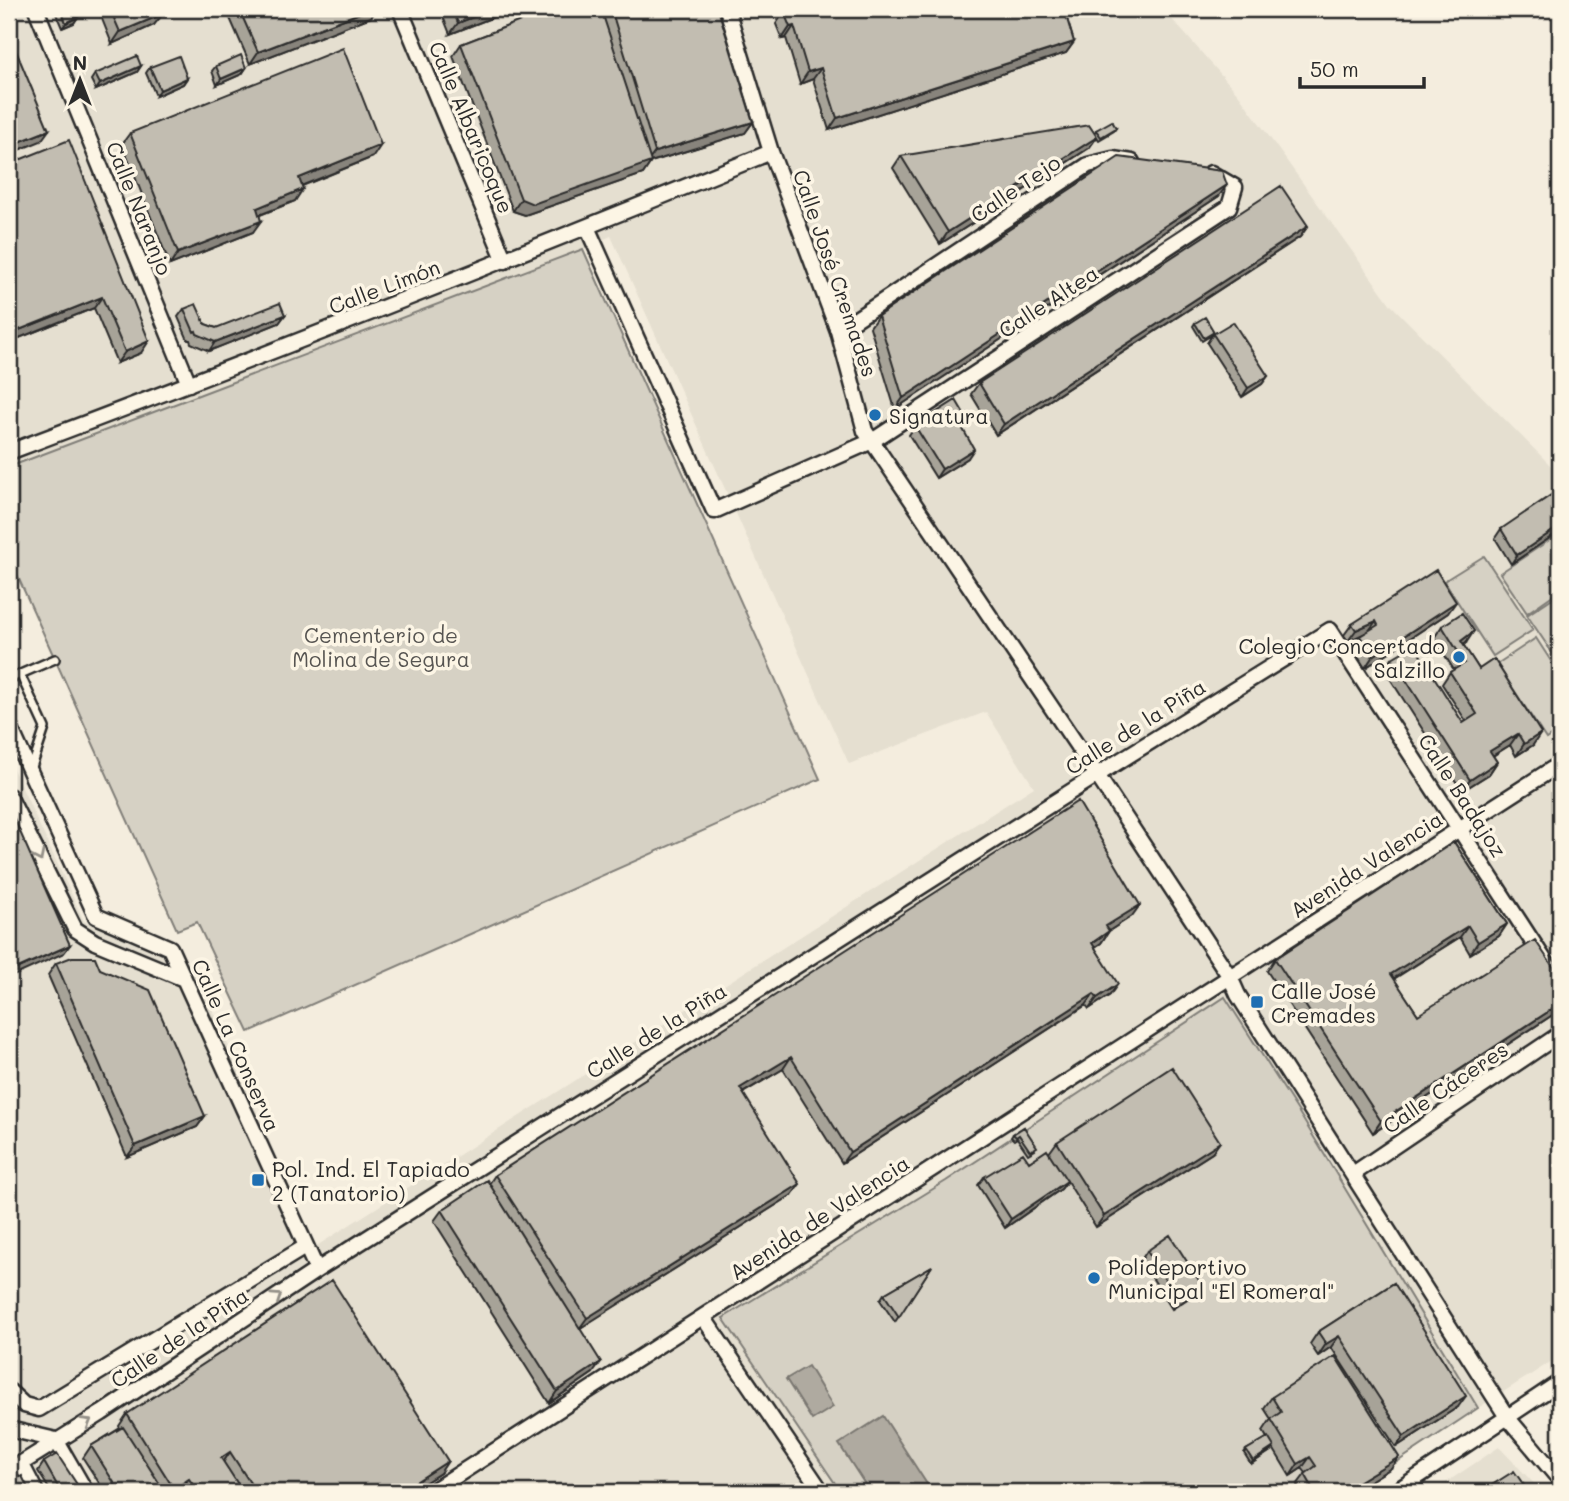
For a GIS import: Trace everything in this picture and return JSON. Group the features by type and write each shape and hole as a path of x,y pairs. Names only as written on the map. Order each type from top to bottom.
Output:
{"street":[{"name":"Calle Naranjo","path":"36,9 189,384"},
{"name":"Calle Albaricoque","path":"400,9 505,261"},
{"name":"Calle José Cremades","path":"727,9 771,152 838,331 865,431 1230,977 1238,995 1507,1418 1560,1480"},
{"name":"Calle Limón","path":"9,452 505,261 771,152"},
{"name":"Calle Tejo","path":"838,331 1088,164 1113,159 1150,164"},
{"name":"Calle Altea","path":"587,227 714,511 872,441 1229,207 1235,187 1213,174 1201,172"},
{"name":"Calle de la Piña","path":"15,1467 102,1413 317,1270 1330,630"},
{"name":"Calle Badajoz","path":"1330,630 1560,984"},
{"name":"Calle La Conserva","path":"9,725 96,916 170,948 317,1270"},
{"name":"Avenida Valencia","path":"1230,977 1560,764"},
{"path":"9,796 75,929 95,942 184,979"},
{"name":"Avenida de Valencia","path":"431,1492 1230,977"},
{"name":"Calle Cáceres","path":"1353,1174 1560,1034"},
{"path":"9,1391 24,1405 39,1409 305,1247"},
{"path":"704,1317 822,1492"},
{"path":"1395,1492 1560,1382"},
{"path":"9,1429 56,1440 86,1492"},
{"path":"15,1467 36,1492"}],"lane":[{"path":"9,679 55,659"},
{"path":"20,674 45,728 30,771"}],"shaded area":[{"path":"9,9 1163,9 1239,95 1391,305 1560,475 1560,1356 1478,1408 1298,1111 1225,997 946,1181 723,1318 841,1492 9,1492 9,760 84,921 194,966 315,1247 1034,787 986,712 849,764 611,236 583,249 9,467"},
{"path":"808,1366 833,1407 812,1420 786,1379"},
{"path":"883,1416 932,1492 870,1492 839,1444"},
{"path":"1499,1447 1542,1492 1432,1492"}],"green space":[{"name":"Cementerio de Molina de Segura","path":"583,249 820,779 249,1032 197,922 177,930 9,557 9,467"},
{"path":"1560,533 1560,590 1527,613 1500,573"},
{"path":"1484,556 1533,630 1493,656 1444,581"},
{"path":"1560,593 1560,649 1553,654 1527,615"},
{"path":"1536,638 1560,675 1560,729 1546,739 1497,664"},
{"name":"Polideportivo Municipal \"El Romeral\"","path":"1225,997 1298,1111 1478,1408 1352,1492 841,1492 723,1318 946,1181"}],"building":[{"path":"61,9 74,9 78,17 66,23"},
{"path":"110,9 160,9 163,14 120,32"},
{"path":"239,9 370,9 258,52"},
{"path":"452,9 493,9 458,23"},
{"path":"552,9 601,9 651,162 533,204 521,199 461,44"},
{"path":"611,9 718,9 753,122 655,152"},
{"path":"789,9 1064,9 1074,42 837,118 821,68 808,72 794,26 790,27 784,12"},
{"path":"9,34 49,130 9,146"},
{"path":"343,48 381,145 299,178 303,189 257,208 261,221 178,253 130,133"},
{"path":"241,55 246,68 221,79 216,66"},
{"path":"137,56 141,66 100,84 95,74"},
{"path":"179,56 187,78 160,90 150,67"},
{"path":"1112,121 1116,128 1101,137 1096,130"},
{"path":"1089,125 1097,137 948,232 901,156"},
{"path":"69,140 149,341 125,352 102,297 9,334 9,164"},
{"path":"1119,157 1222,171 1227,185 903,398 878,316"},
{"path":"1281,186 1308,226 1004,424 979,383"},
{"path":"280,303 285,315 215,342 194,332 184,309 196,304 205,324 216,328"},
{"path":"1205,317 1214,332 1204,338 1195,323"},
{"path":"1233,322 1268,376 1248,388 1213,334"},
{"path":"956,400 966,417 959,422 974,449 942,469 915,426"},
{"path":"1560,489 1560,526 1517,555 1501,529"},
{"path":"1436,570 1456,602 1373,656 1360,636 1378,625 1376,621 1356,630 1352,624"},
{"path":"1462,613 1474,631 1461,641 1479,669 1494,659 1541,733 1524,744 1518,734 1490,751 1497,762 1470,780 1392,658 1414,645 1463,723 1477,714 1450,672 1465,663 1442,626"},
{"path":"1078,801 1140,905 1106,926 1109,931 1092,943 1118,984 1097,998 1094,994 850,1152 791,1057 740,1088 800,1184 587,1318 495,1175"},
{"path":"9,809 70,945 9,972"},
{"path":"1454,842 1507,924 1478,942 1468,926 1391,974 1418,1015 1535,940 1560,977 1560,1004 1381,1121 1275,959"},
{"path":"72,957 95,957 100,969 150,990 205,1116 135,1146 56,963"},
{"path":"1172,1067 1220,1142 1104,1216 1057,1142"},
{"path":"1024,1127 1037,1147 1030,1151 1019,1135 1016,1137 1013,1134"},
{"path":"1047,1150 1067,1181 1011,1219 984,1177 1023,1153 1029,1162"},
{"path":"487,1180 601,1362 557,1391 442,1210"},
{"path":"1170,1235 1202,1285 1178,1300 1147,1251"},
{"path":"932,1266 899,1317 884,1294"},
{"path":"332,1280 448,1461 400,1492 256,1492 230,1452 221,1458 243,1492 198,1492 189,1479 174,1489 127,1414"},
{"path":"1394,1283 1466,1396 1404,1436 1339,1336 1326,1344 1318,1332"},
{"path":"1335,1356 1399,1457 1341,1492 1311,1492 1314,1490 1305,1474 1316,1466 1310,1457 1298,1464 1271,1419 1281,1412 1272,1397"},
{"path":"123,1427 165,1492 120,1492 91,1446"},
{"path":"1268,1437 1274,1447 1253,1461 1246,1450"},
{"path":"57,1454 82,1492 61,1492 44,1462"},
{"path":"1514,1471 1528,1491 1481,1492"},
{"path":"22,1476 30,1492 9,1492 9,1484"},
{"path":"187,1482 194,1492 172,1492"}],"place":[{"name":"Signatura","path":"875,415"},
{"name":"Colegio Concertado Salzillo","path":"1459,657"},
{"name":"Calle José Cremades","path":"1257,1002"},
{"name":"Pol. Ind. El Tapiado 2 (Tanatorio)","path":"258,1180"},
{"name":"Polideportivo Municipal \"El Romeral\"","path":"1094,1278"}]}
